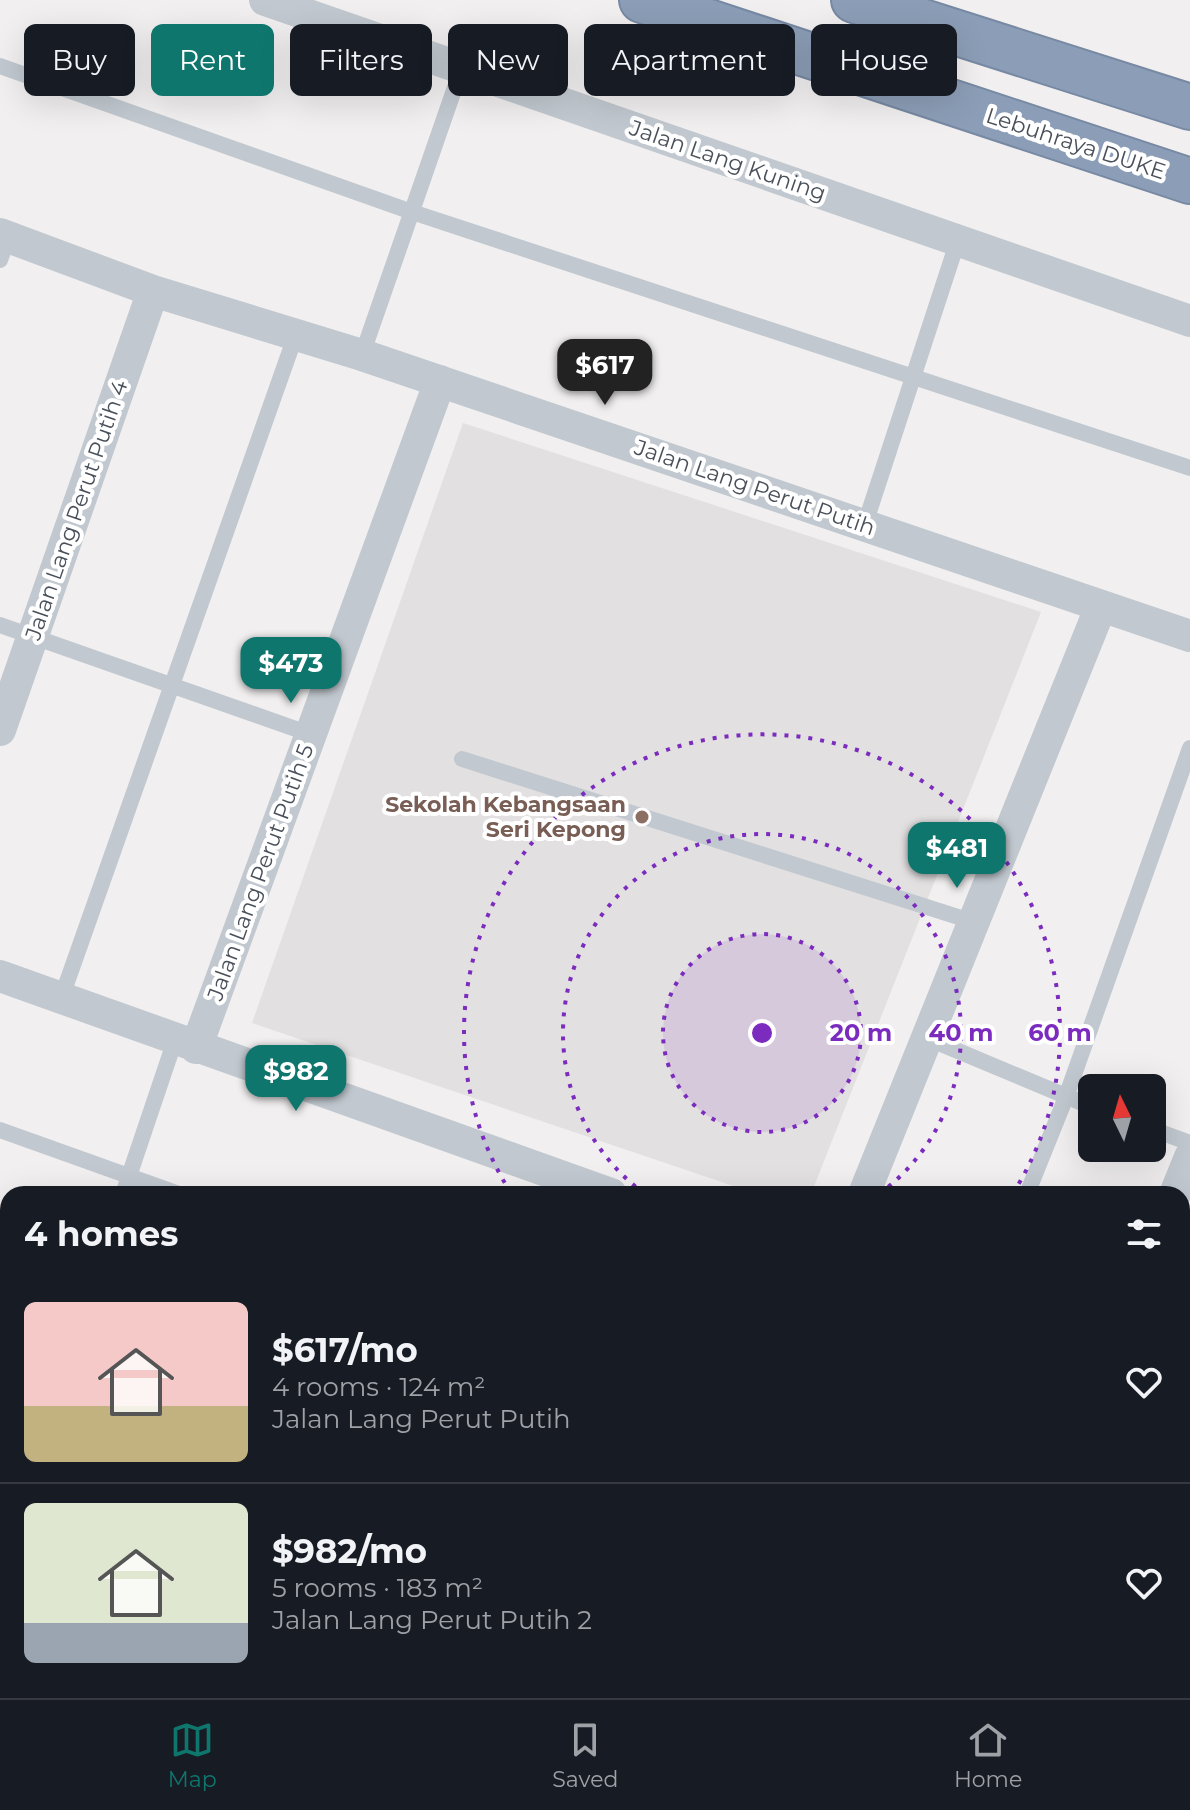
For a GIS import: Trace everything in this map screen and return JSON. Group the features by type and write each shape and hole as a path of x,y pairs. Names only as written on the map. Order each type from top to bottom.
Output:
{"highway":[{"name":"Lebuhraya DUKE","path":"642,0 1190,181"},
{"path":"854,0 1190,107"}],"street":[{"name":"Jalan Lang Kuning","path":"265,0 448,62"},
{"name":"Jalan Lang Kuning","path":"545,96 1190,321"},
{"name":"Jalan Lang Perut Putih","path":"3,244 362,355 1190,636"},
{"name":"Jalan Lang Perut Putih 4","path":"0,730 153,291"},
{"name":"Jalan Lang Perut Putih 5","path":"185,1044 310,734 440,381"},
{"path":"867,1186 1101,606"},
{"path":"0,976 185,1044 536,1182 561,1186"},
{"path":"1178,1186 1190,1157"}],"lane":[{"path":"0,66 412,212 1190,468"},
{"path":"362,355 452,96"},
{"path":"865,524 958,240"},
{"path":"61,999 296,334"},
{"path":"0,625 310,734"},
{"path":"1030,1186 1066,1097 1190,748"},
{"path":"462,759 974,922"},
{"path":"927,1038 1078,1102"},
{"path":"126,1186 185,1044"},
{"path":"0,1130 157,1186"},
{"path":"1166,1134 1190,1143"}],"shaded area":[{"name":"Sekolah Kebangsaan Seri Kepong","path":"463,423 1041,612 814,1186 733,1186 252,1023"}],"place":[{"name":"Sekolah Kebangsaan Seri Kepong","path":"642,817"}]}
